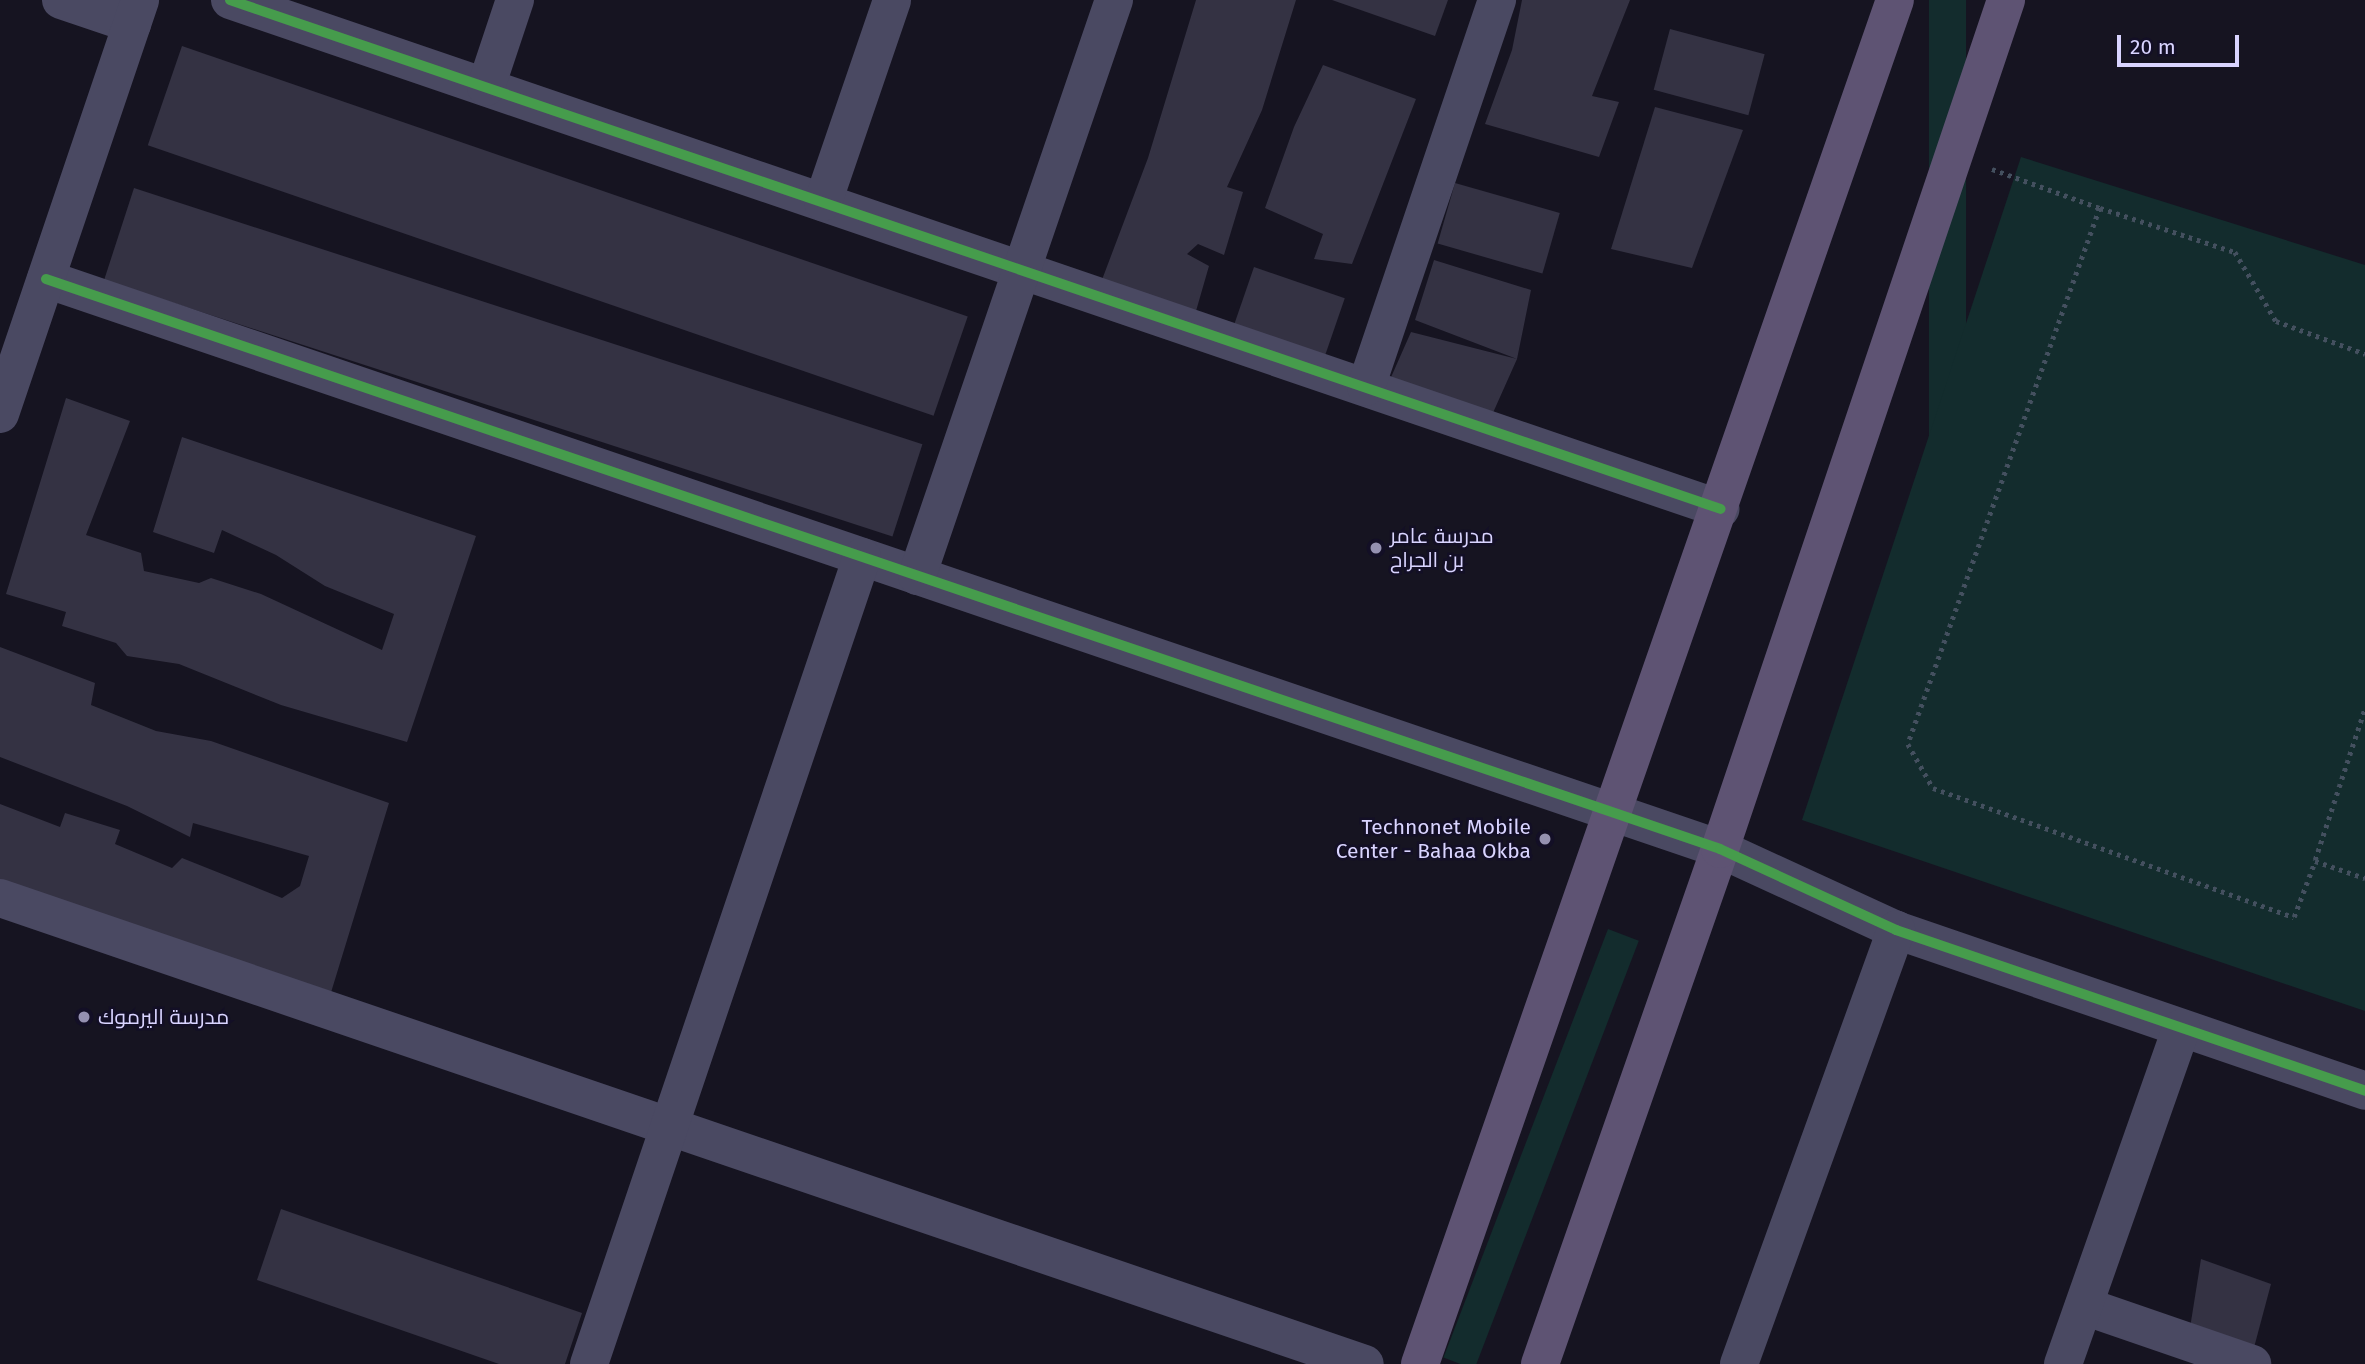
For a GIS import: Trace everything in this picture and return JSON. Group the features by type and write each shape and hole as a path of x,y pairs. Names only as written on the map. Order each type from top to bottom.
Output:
{"main road":[{"path":"1420,1364 1721,509 1895,0"},
{"path":"1540,1364 1720,849 2006,0"}],"street":[{"path":"0,414 136,12 61,0"},
{"path":"230,0 1721,509"},
{"path":"486,87 515,0"},
{"path":"823,202 891,0"},
{"path":"917,576 1114,0"},
{"path":"1366,387 1497,0"},
{"path":"46,279 1720,849 1896,930 2365,1091"},
{"path":"589,1364 862,557"},
{"path":"0,898 1365,1364"},
{"path":"1739,1364 1896,930"},
{"path":"2063,1364 2181,1028"},
{"path":"2084,1306 2252,1364"}],"path":[{"path":"1954,155 2100,208 2235,252 2276,321 2365,354"},
{"path":"2100,208 1908,744 1933,788 2294,917 2365,708"},
{"path":"2315,861 2365,878"}],"green space":[{"path":"1929,0 1966,0 1966,780 1929,780"},
{"path":"2021,157 2365,265 2365,1011 1802,820"},
{"path":"1608,929 1639,941 1476,1364 1460,1364 1444,1358"}],"building":[{"path":"1196,0 1296,0 1262,110 1227,187 1243,192 1224,255 1198,244 1187,254 1209,266 1194,318 1100,285 1148,158"},
{"path":"1332,0 1448,0 1435,36"},
{"path":"1522,0 1630,0 1592,96 1619,102 1599,157 1485,124 1512,50"},
{"path":"1670,29 1765,54 1748,115 1654,90"},
{"path":"182,46 968,317 934,416 148,145"},
{"path":"1323,65 1416,99 1352,264 1314,259 1323,234 1265,208 1294,127"},
{"path":"1655,107 1743,130 1692,268 1611,249"},
{"path":"1455,183 1560,213 1542,274 1438,244"},
{"path":"134,188 922,444 892,536 104,280"},
{"path":"1434,260 1531,290 1517,359 1415,320"},
{"path":"1254,267 1345,298 1323,363 1232,331"},
{"path":"1411,332 1517,359 1492,415 1388,384"},
{"path":"66,398 130,421 86,535 141,553 144,571 199,583 211,578 261,594 382,650 394,614 325,586 276,555 222,530 214,553 153,532 182,437 476,536 407,742 281,705 179,664 127,656 116,643 62,626 66,612 6,594"},
{"path":"0,647 95,683 91,705 156,731 211,741 389,803 329,999 0,884 0,804 60,827 65,813 120,830 115,844 172,868 182,858 282,898 300,886 309,856 193,823 190,837 127,806 0,757"},
{"path":"281,1209 582,1313 565,1364 499,1364 257,1280"},
{"path":"2201,1259 2271,1284 2252,1355 2190,1328"}],"cycle path":[{"path":"230,0 1721,509"},
{"path":"46,279 1720,849 1896,930 2365,1091"}],"place":[{"name":"مدرسة عامر بن الجراح","path":"1376,548"},
{"name":"Technonet Mobile Center - Bahaa Okba","path":"1545,839"},
{"name":"مدرسة اليرموك","path":"84,1017"}]}
